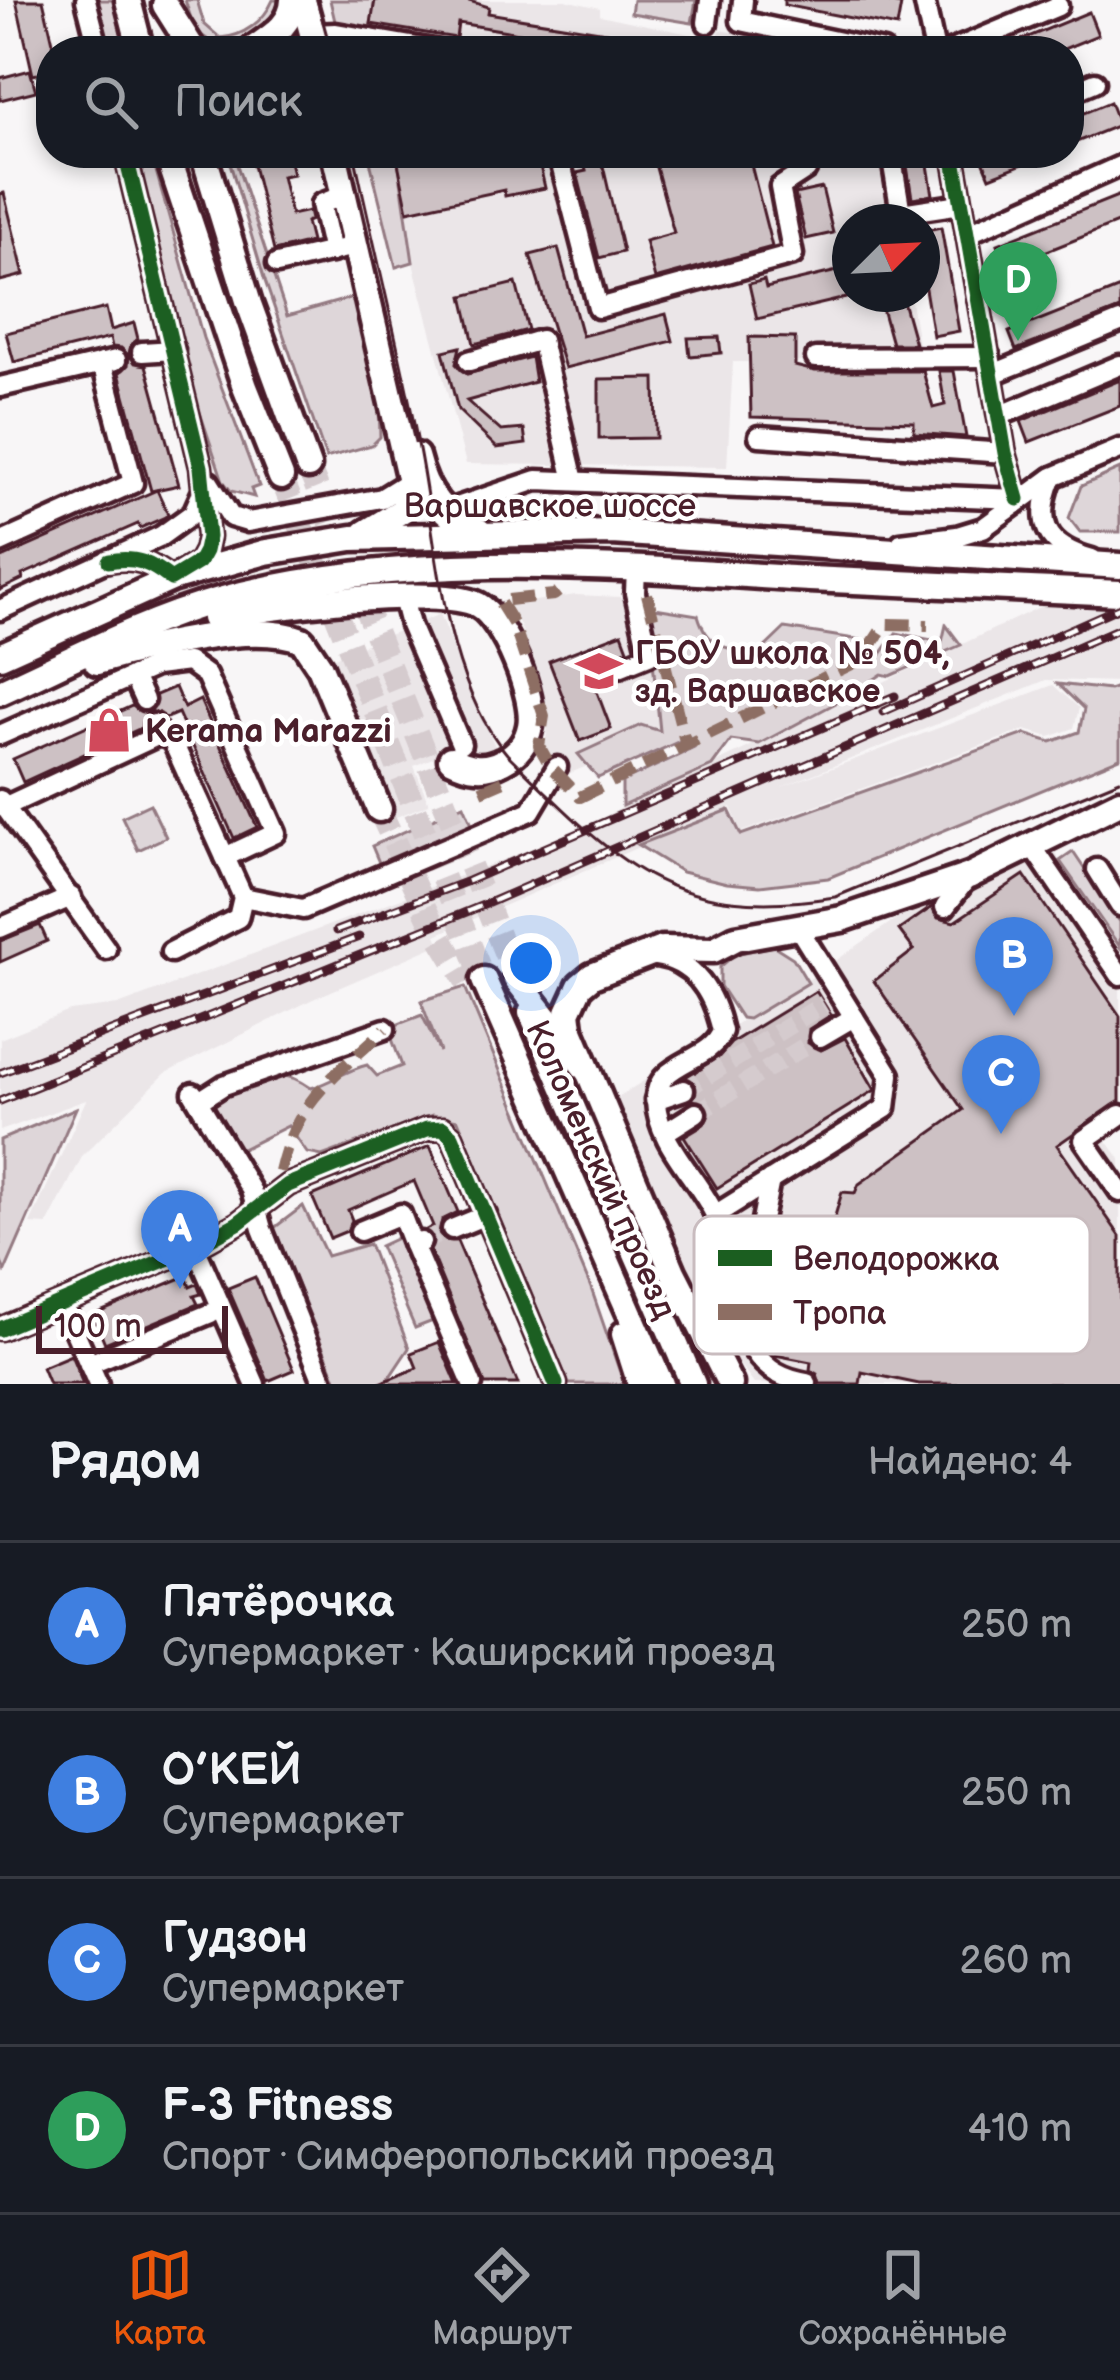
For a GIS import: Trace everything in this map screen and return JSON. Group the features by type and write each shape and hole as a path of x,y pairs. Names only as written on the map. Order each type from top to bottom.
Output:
{"main road":[{"path":"128,0 137,36"},
{"path":"164,3 173,36"},
{"path":"164,3 185,36"},
{"path":"269,36 293,14 306,19"},
{"path":"172,168 245,387 281,477"},
{"path":"208,168 272,373 308,466"},
{"path":"338,168 344,195 344,249 414,473 458,523 487,533"},
{"path":"347,168 414,473 403,510 379,528 352,538"},
{"name":"Варшавское шоссе","path":"0,656 171,579 266,552 352,538 612,532 1117,565"},
{"name":"Варшавское шоссе","path":"4,690 162,620 280,586 404,570 636,568 1120,593"},
{"path":"96,649 235,613 455,597 481,606 500,625 530,705 528,734 509,759 476,768 456,752"},
{"path":"4,690 192,639 288,634 302,640 320,667 379,808"},
{"path":"694,1329 570,1028 571,1000 592,976 639,955 675,948 713,950 736,938 842,919 969,876 1117,810"},
{"name":"Коломенский проезд","path":"589,1073 514,974 693,1384"},
{"name":"Коломенский проезд","path":"476,981 508,1036 661,1384"},
{"path":"588,1223 640,1384"},
{"path":"673,1272 694,1313"},
{"path":"703,1354 714,1384"},
{"path":"715,1354 730,1384"}],"street":[{"path":"86,0 95,36"},
{"path":"706,23 710,0"},
{"path":"743,0 741,21 812,36"},
{"path":"927,3 932,36"},
{"path":"985,36 1058,5"},
{"path":"306,19 352,36"},
{"path":"1084,87 1095,82"},
{"path":"967,234 1120,166"},
{"path":"109,561 143,560 171,579 199,562 205,551 202,467 128,168"},
{"path":"562,168 598,308 793,255 780,187 806,168"},
{"path":"894,168 901,213 961,204"},
{"path":"955,168 1005,453 1018,499"},
{"path":"277,264 344,249"},
{"path":"816,358 991,366 1120,322"},
{"path":"469,361 541,340 574,481"},
{"path":"142,352 174,350"},
{"path":"0,387 109,361 134,483 0,543"},
{"path":"999,416 1120,365"},
{"path":"759,436 1005,453"},
{"path":"854,550 983,528 1053,476 1120,449"},
{"path":"202,467 220,505 231,517 248,522 382,498 414,473"},
{"path":"1053,476 1043,508 1049,534 1078,555 1117,565"},
{"path":"445,511 537,480 1018,499"},
{"path":"0,610 160,536 193,513 203,491"},
{"path":"612,670 649,655 635,593 636,568"},
{"path":"403,598 456,752"},
{"path":"0,735 156,666 188,662 206,675 276,833 225,857"},
{"path":"133,676 144,700"},
{"path":"106,949 5,813 157,729 172,740 243,897 238,918 171,952"},
{"path":"243,897 303,909 531,811 557,767"},
{"path":"1032,845 1120,975"},
{"path":"1096,869 1120,906"},
{"path":"944,907 969,876"},
{"path":"0,928 71,897"},
{"path":"639,955 675,960 693,971 722,1024 716,1045 671,1070 655,1100 666,1132 715,1215 886,1108 890,1075 854,1016 832,999 799,929"},
{"path":"702,983 702,964 713,950"},
{"path":"820,1037 854,1016"},
{"path":"324,1384 242,1170 196,1097 385,1029"},
{"path":"655,1100 684,1090"},
{"path":"666,1132 696,1113"},
{"path":"1120,1115 1084,1140 1120,1192"},
{"path":"0,1329 195,1246 288,1185 443,1128 452,1136 556,1384"},
{"path":"763,1216 770,1180"},
{"path":"360,1231 401,1214 472,1384"},
{"path":"452,1229 486,1215"},
{"path":"195,1246 255,1384"},
{"path":"63,1305 98,1384"},
{"path":"89,1364 211,1312"},
{"path":"756,1354 764,1366 795,1382"}],"shaded area":[{"path":"94,0 113,0 122,36 103,36"},
{"path":"185,0 197,0 204,24 218,36 195,31"},
{"path":"273,0 279,0 271,18 257,32 231,36 252,26"},
{"path":"330,0 375,0 371,24 376,36 338,36"},
{"path":"343,0 565,0 600,8 600,15 698,36 353,36"},
{"path":"633,0 696,0 692,23 631,13"},
{"path":"720,30 754,36 718,36"},
{"path":"136,168 155,168 203,338 259,486 251,489 254,497 231,491 223,481 185,368"},
{"path":"231,168 238,168 287,316 358,296 379,405 380,437 372,445 326,458"},
{"path":"372,168 399,168 413,262 396,267"},
{"path":"388,168 887,168 894,204 832,204 832,312 913,312 921,363 733,362 727,467 466,464"},
{"path":"1120,469 1120,532 1080,532 1069,518 1081,486"},
{"path":"1120,568 1120,682 1046,680 779,788 1053,685 1079,708 1074,728 1050,737 1025,730 741,832 731,807 436,935 440,944 313,999 166,1073 83,1155 47,1225 30,1224 86,1100 0,1131 0,1039 70,1011 118,1005 558,839"},
{"name":"ГБОУ школа № 504, зд. Варшавское","path":"576,595 644,598 677,729 563,776 544,748 550,716 520,625 508,605"},
{"path":"655,608 698,615 713,641 759,653 785,628 861,640 879,657 896,633 942,642 946,625 961,645 890,676 882,674 759,744 731,740 712,766 622,806 622,782 694,748 689,737 598,778 578,754 641,725 660,731 649,622"},
{"path":"440,614 496,749 476,756 453,749 414,766 429,804 396,817 332,658"},
{"path":"1058,684 1109,690 1120,686 1120,758 828,878 760,886 727,883 682,872 638,845 729,810 741,835 1025,734 1051,742 1079,732 1084,709"},
{"path":"150,804 166,837 138,850 122,817"},
{"path":"464,805 472,824 380,865 372,846"},
{"path":"1056,851 1061,868 1120,952 1120,1123 1103,1135 1120,1159 1120,1384 754,1384 732,1354 1090,1354 1090,1216 694,1216 694,1286 616,1098 811,978 900,916"},
{"path":"1073,852 1120,922 1120,947 1060,861"},
{"path":"774,946 793,958 808,983 748,1019 741,1018 720,986 720,967 735,954"},
{"path":"465,987 591,1288 624,1384 569,1384 458,1120 432,1115 322,1156 307,1153 288,1126 238,1151 210,1099 272,1075 311,1088 367,1065 377,1076 402,1066 388,1028 422,1015 440,1052 421,1001"},
{"path":"575,1082 581,1086 672,1295 664,1288"},
{"path":"76,1108 5,1271 0,1260 0,1140"},
{"path":"303,1206 327,1256 369,1244 409,1348 385,1384 338,1384 274,1228"},
{"path":"408,1233 446,1316 415,1328 380,1246"}],"building":[{"path":"16,0 43,0 51,36 36,36 33,75"},
{"path":"375,0 466,0 489,7 488,13 630,36 537,36 458,23 456,36 444,36 371,24"},
{"path":"784,0 877,0 901,5 897,27 784,5"},
{"path":"1089,12 1098,35 1084,41 1084,36 1031,36"},
{"path":"30,70 36,91 0,100 0,78"},
{"path":"1110,102 1119,125 1084,139 1084,113"},
{"path":"254,168 292,168 293,174 282,176 291,215 309,211 311,220 306,222 311,242 274,251"},
{"path":"399,168 540,168 545,188 505,196 504,190 408,211"},
{"path":"603,168 623,252 599,258 577,173"},
{"path":"656,168 752,168 772,247 655,279 645,241 674,233"},
{"path":"907,168 928,168 933,195 912,198"},
{"path":"986,168 1013,168 990,177"},
{"path":"822,188 832,233 806,239 795,194"},
{"path":"4,193 24,275 0,281 0,194"},
{"path":"1120,195 1120,222 1007,267 998,244"},
{"path":"940,227 959,331 933,336 929,312 940,312"},
{"path":"558,248 582,336 666,314 673,341 565,368 530,255"},
{"path":"832,272 832,301 757,319 749,284 764,280 766,288"},
{"path":"516,283 528,330 474,344 463,296"},
{"path":"1120,288 1120,309 1016,350 1009,332"},
{"path":"106,308 111,330 134,323 138,339 129,354 135,363 146,365 179,485 151,491 119,373 128,365 129,356 112,347 110,338 14,362 6,333"},
{"path":"883,312 906,312 915,344 892,344"},
{"path":"719,337 721,353 690,356 688,338"},
{"path":"749,337 795,338 795,366 815,371 923,371 933,408 945,405 939,371 954,371 966,437 914,433 914,422 751,417"},
{"path":"460,347 456,364 467,374 531,357 535,382 467,401 501,431 524,429 526,444 497,448 458,410 443,351"},
{"path":"655,378 656,438 599,439 599,379"},
{"path":"1120,380 1120,406 1029,442 1021,421"},
{"path":"157,490 168,514 165,517 140,528 138,524 22,575 23,579 0,590 0,559"},
{"path":"622,633 628,649 588,668 611,729 580,741 549,661"},
{"path":"175,687 184,708 200,700 257,827 234,838 178,713 166,718 151,711 156,695"},
{"path":"132,706 147,713 141,728 23,782 13,759"},
{"path":"1024,875 1120,1016 1120,1101 1057,1145 1120,1236 1120,1384 919,1384 862,1372 860,1384 820,1384 810,1370 811,1362 775,1355 1090,1354 1090,1216 835,1216 842,1192 855,1193 859,1184 963,1110 874,981 914,950 899,930 932,907 938,918 954,922"},
{"path":"40,925 47,941 0,962 0,941"},
{"path":"816,991 831,1015 809,1029 808,1043 821,1050 845,1038 875,1090 717,1188 684,1136 704,1124 709,1114 703,1102 692,1100 697,1087 687,1077 716,1060 731,1043"},
{"path":"430,1146 458,1212 442,1220 439,1233 445,1240 457,1241 518,1384 485,1384 430,1251 434,1238 426,1230 433,1226 414,1181 348,1210 352,1220 347,1231 330,1238 312,1196"},
{"path":"186,1276 190,1287 197,1284 198,1304 105,1343 93,1315"},
{"path":"255,1277 294,1370 268,1381 228,1288"},
{"path":"439,1342 457,1384 378,1384 417,1368 411,1353"},
{"path":"71,1355 83,1384 49,1384 42,1367"}],"tunnel":[{"path":"308,466 512,969"},
{"path":"281,477 484,980"},
{"path":"379,809 431,922 467,982"},
{"path":"684,1090 824,1004"},
{"path":"696,1113 820,1037"},
{"path":"421,1242 452,1229"}],"tram line":[{"path":"317,0 327,36"},
{"path":"357,168 412,412 446,609 469,688 507,754 615,854 687,892 729,901 778,903 835,897 1120,780"}],"railway":[{"path":"883,712 1120,607"},
{"path":"0,1101 486,904 1120,628"},
{"path":"336,931 468,881 895,696"},
{"path":"0,1073 359,937"}],"marked path":[{"path":"547,760 539,746 544,716 514,625 499,601 558,592"},
{"path":"647,594 686,745"},
{"path":"554,770 580,797 862,659 885,624 928,625"},
{"path":"481,791 509,779"},
{"path":"280,1172 307,1107 385,1029"}],"cycle path":[{"path":"109,561 142,562 171,579 199,562 208,537 201,467 129,168"},
{"path":"956,168 1005,453 1018,499"},
{"path":"0,1329 195,1247 238,1223 288,1185 427,1129 443,1128 452,1136 556,1384"}],"place":[{"name":"F-3 Fitness","path":"1018,341"},
{"name":"ГБОУ школа № 504, зд. Варшавское","path":"599,671"},
{"name":"Kerama Marazzi","path":"109,730"},
{"name":"О’КЕЙ","path":"1014,1016"},
{"name":"Гудзон","path":"1001,1134"},
{"name":"Пятёрочка","path":"180,1289"}]}
